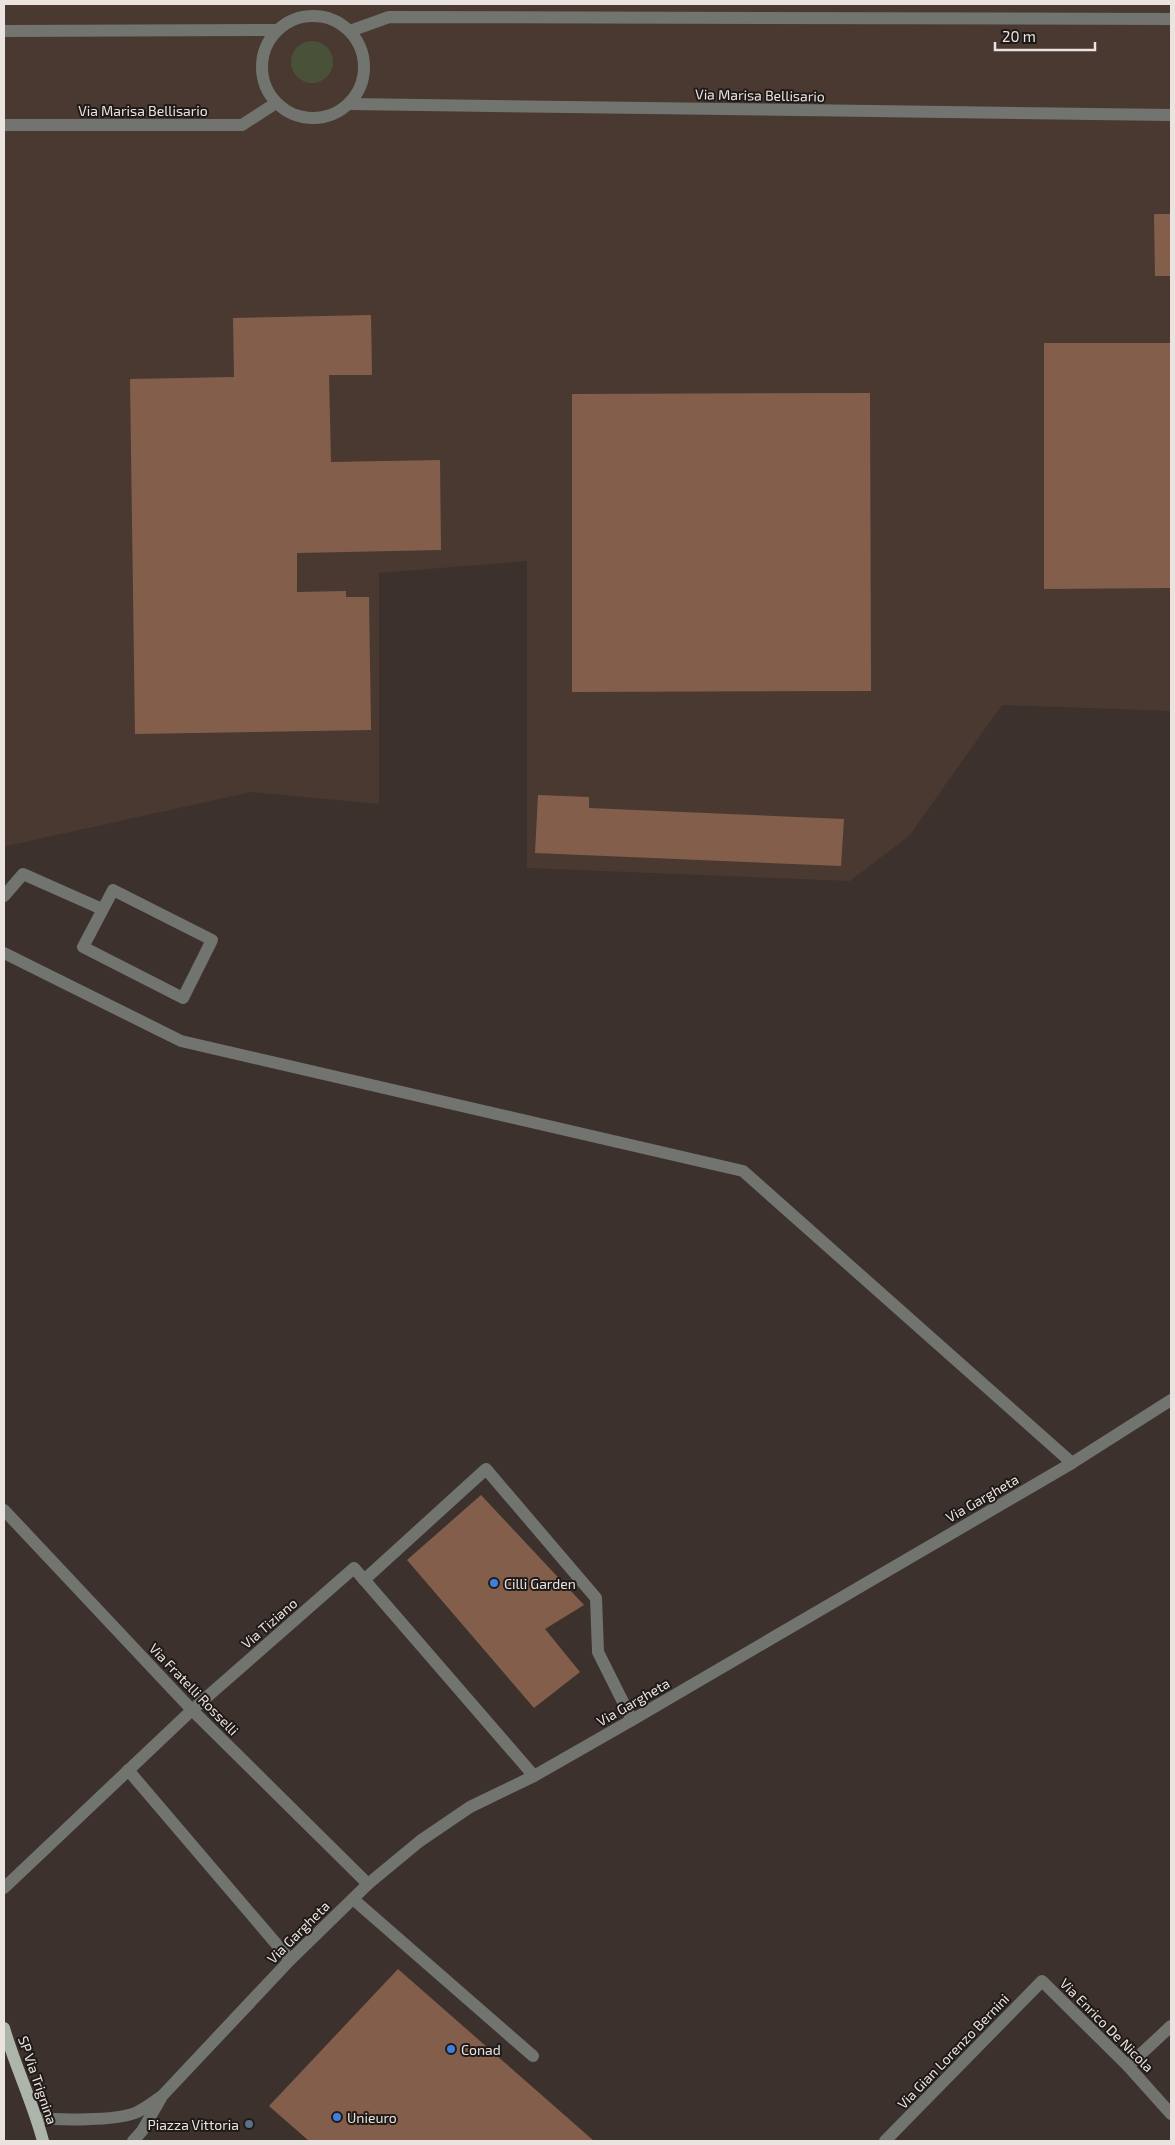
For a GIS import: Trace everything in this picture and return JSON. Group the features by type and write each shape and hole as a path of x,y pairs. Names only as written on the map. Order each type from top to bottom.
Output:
{"main road":[{"name":"SP Via Trignina","path":"4,2028 14,2062 37,2118 43,2141"}],"street":[{"path":"306,16 322,16 337,21 350,31 360,44 364,60 364,76 358,91 349,104 336,114 320,118 304,118 289,113 276,103 264,82 262,59 267,43 277,30 290,21 306,16"},
{"path":"350,31 389,17 1171,20"},
{"path":"4,31 277,30"},
{"name":"Via Marisa Bellisario","path":"4,125 242,125 276,103"},
{"name":"Via Marisa Bellisario","path":"349,104 1171,115"},
{"path":"4,896 23,874 102,909"},
{"path":"113,890 212,940 183,998 83,948 102,909 113,890"},
{"path":"4,953 181,1041 743,1171 1072,1463"},
{"name":"Via Gargheta","path":"162,2096 290,1960 368,1884 420,1841 470,1807 534,1776 632,1720 1072,1463 1171,1400"},
{"path":"534,1776 364,1580 486,1469 596,1598 598,1652 632,1720"},
{"name":"Via Fratelli Rosselli","path":"4,1510 192,1710 368,1884"},
{"name":"Via Tiziano","path":"4,1888 192,1710 354,1568 364,1580"},
{"path":"128,1770 290,1960"},
{"path":"353,1899 533,2056"},
{"name":"Via Enrico De Nicola","path":"1042,1981 1128,2066 1171,2114"},
{"name":"Via Gian Lorenzo Bernini","path":"885,2141 1042,1981"},
{"path":"1128,2066 1171,2026"},
{"path":"37,2118 58,2120 119,2116 143,2109 162,2096"},
{"path":"133,2141 142,2131 162,2096"}],"shaded area":[{"path":"4,4 1171,4 1171,711 1002,705 909,836 850,881 527,868 527,561 379,573 379,804 251,792 7,846 4,850"}],"green space":[{"path":"312,41 327,47 333,62 327,77 312,83 297,77 291,62 297,47"}],"building":[{"path":"1154,214 1171,214 1171,276 1155,276"},
{"path":"371,315 372,375 329,375 331,462 440,460 441,550 297,553 297,592 346,591 346,597 369,597 371,730 135,734 130,379 234,377 233,318"},
{"path":"1044,343 1171,343 1171,588 1044,589"},
{"path":"870,393 871,691 572,692 572,394"},
{"path":"538,795 589,797 589,808 844,819 841,866 535,853"},
{"name":"Cilli Garden","path":"481,1495 584,1605 545,1629 580,1672 534,1708 407,1560"},
{"path":"398,1969 594,2141 309,2141 269,2106"}],"place":[{"name":"Cilli Garden","path":"494,1583"},
{"name":"Conad","path":"451,2049"},
{"name":"Unieuro","path":"337,2117"},
{"name":"Piazza Vittoria","path":"249,2124"}]}
